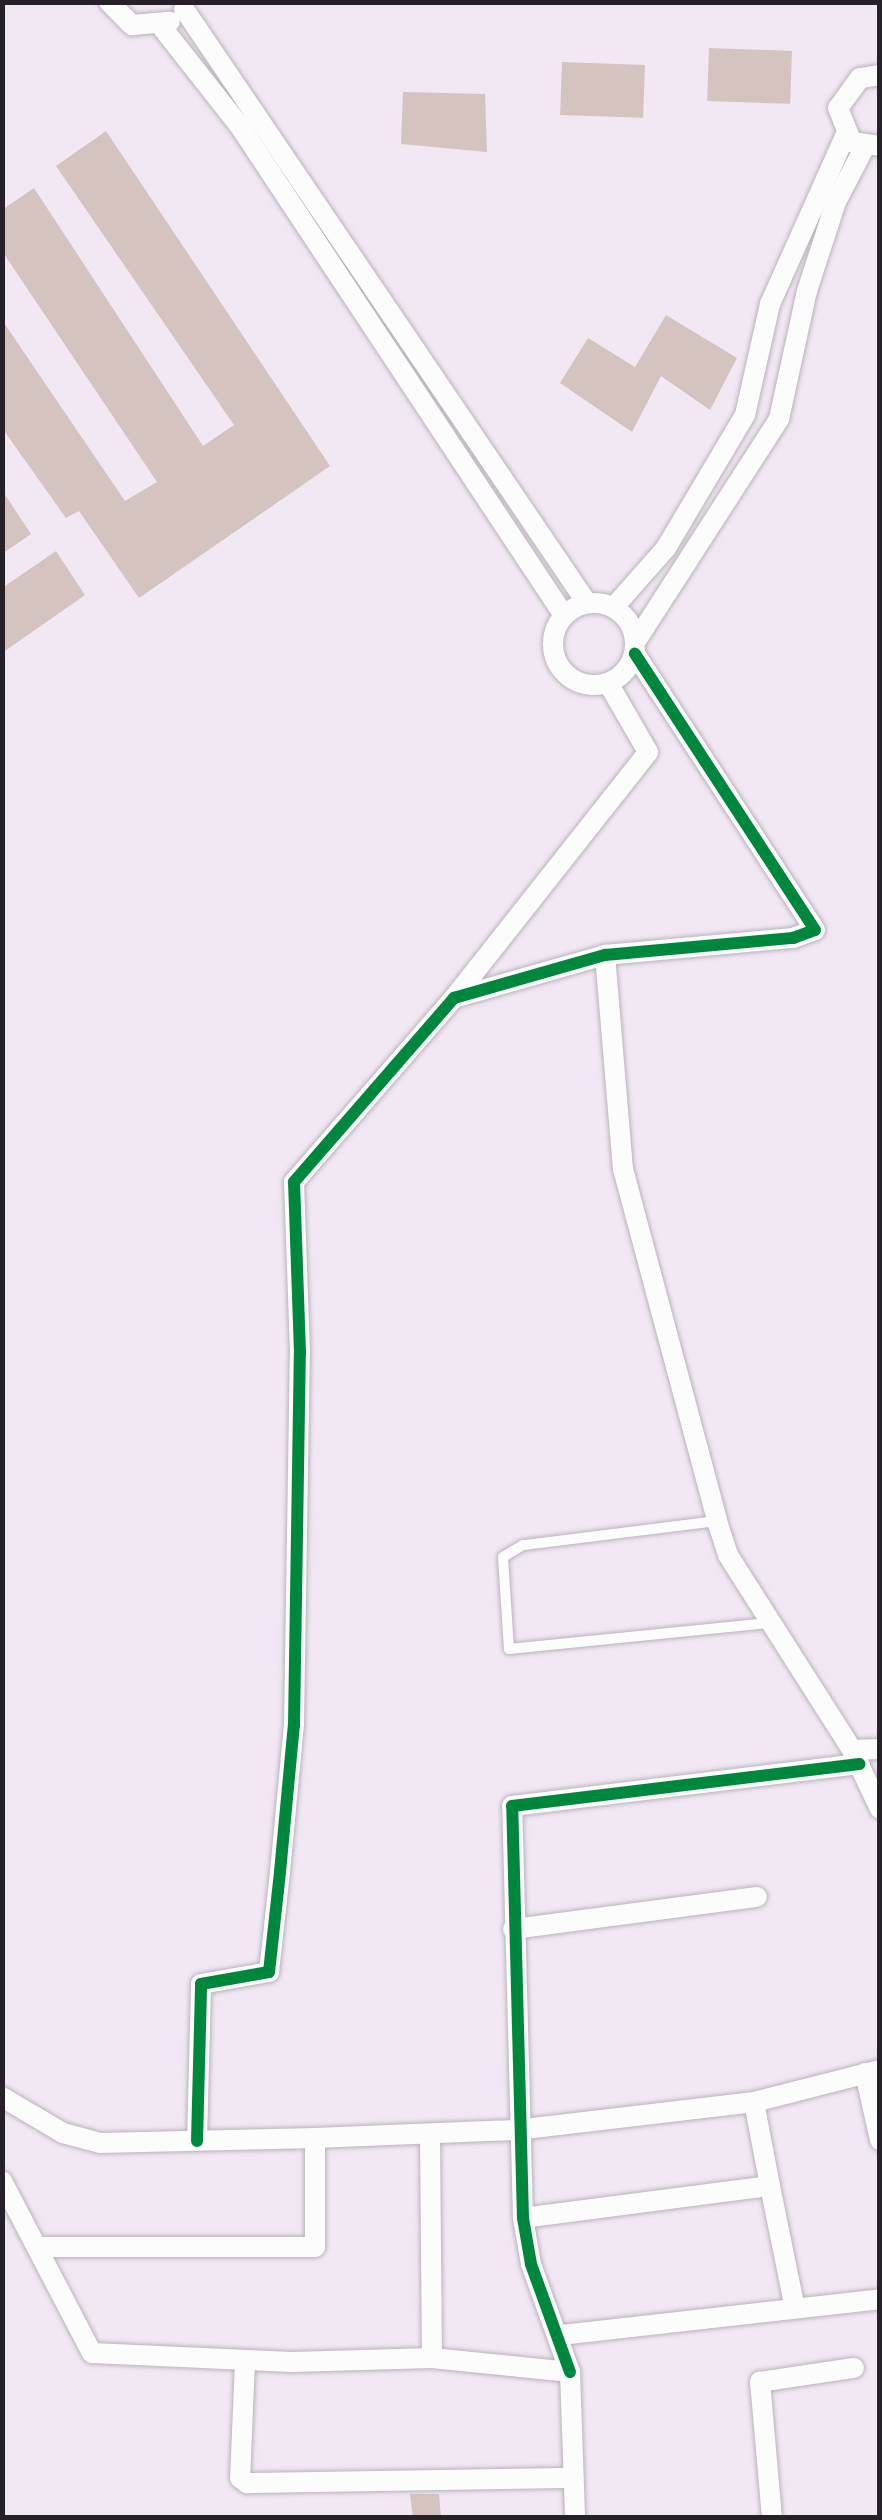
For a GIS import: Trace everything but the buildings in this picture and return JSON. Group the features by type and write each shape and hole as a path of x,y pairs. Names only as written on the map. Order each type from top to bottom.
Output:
{"street":[{"path":"109,2 132,25 161,26 186,6 587,603"},
{"path":"161,26 240,125 563,614"},
{"path":"608,683 636,647 778,418 807,290 836,202 872,146 852,142 838,108 860,78 878,73"},
{"path":"614,607 666,548 746,415 770,304 847,132"},
{"path":"608,683 581,684 560,667 553,641 563,614 587,603 614,607"},
{"path":"454,998 605,954 792,938 816,930 614,607"},
{"path":"197,2141 201,1984 268,1972 280,1872 294,1725 300,1353 294,1182 454,998 648,752 608,683"},
{"path":"605,954 622,1169 717,1521 728,1555 855,1757 880,1809"},
{"path":"575,2518 570,2478 570,2372 561,2335 531,2264 516,2130 512,1806 855,1757 880,1749"},
{"path":"513,1930 757,1897"},
{"path":"2,2097 63,2134 100,2143 316,2138 516,2130 754,2102 872,2071 880,2140"},
{"path":"754,2102 794,2304"},
{"path":"430,2134 432,2358"},
{"path":"37,2247 316,2246 316,2138"},
{"path":"2,2181 92,2354 245,2361 432,2358 570,2372"},
{"path":"524,2218 770,2186"},
{"path":"561,2335 794,2304 880,2299"},
{"path":"245,2361 240,2478 247,2484 570,2478"},
{"path":"772,2518 760,2382 854,2368"}],"lane":[{"path":"717,1521 523,1544 504,1557 508,1650 770,1623"}],"cycle path":[{"path":"197,2141 201,1984 269,1972 280,1872 294,1725 300,1353 294,1182 454,998 605,955 793,938 815,930 635,654"},
{"path":"570,2372 531,2264 523,2218 512,1806 859,1764"}]}
